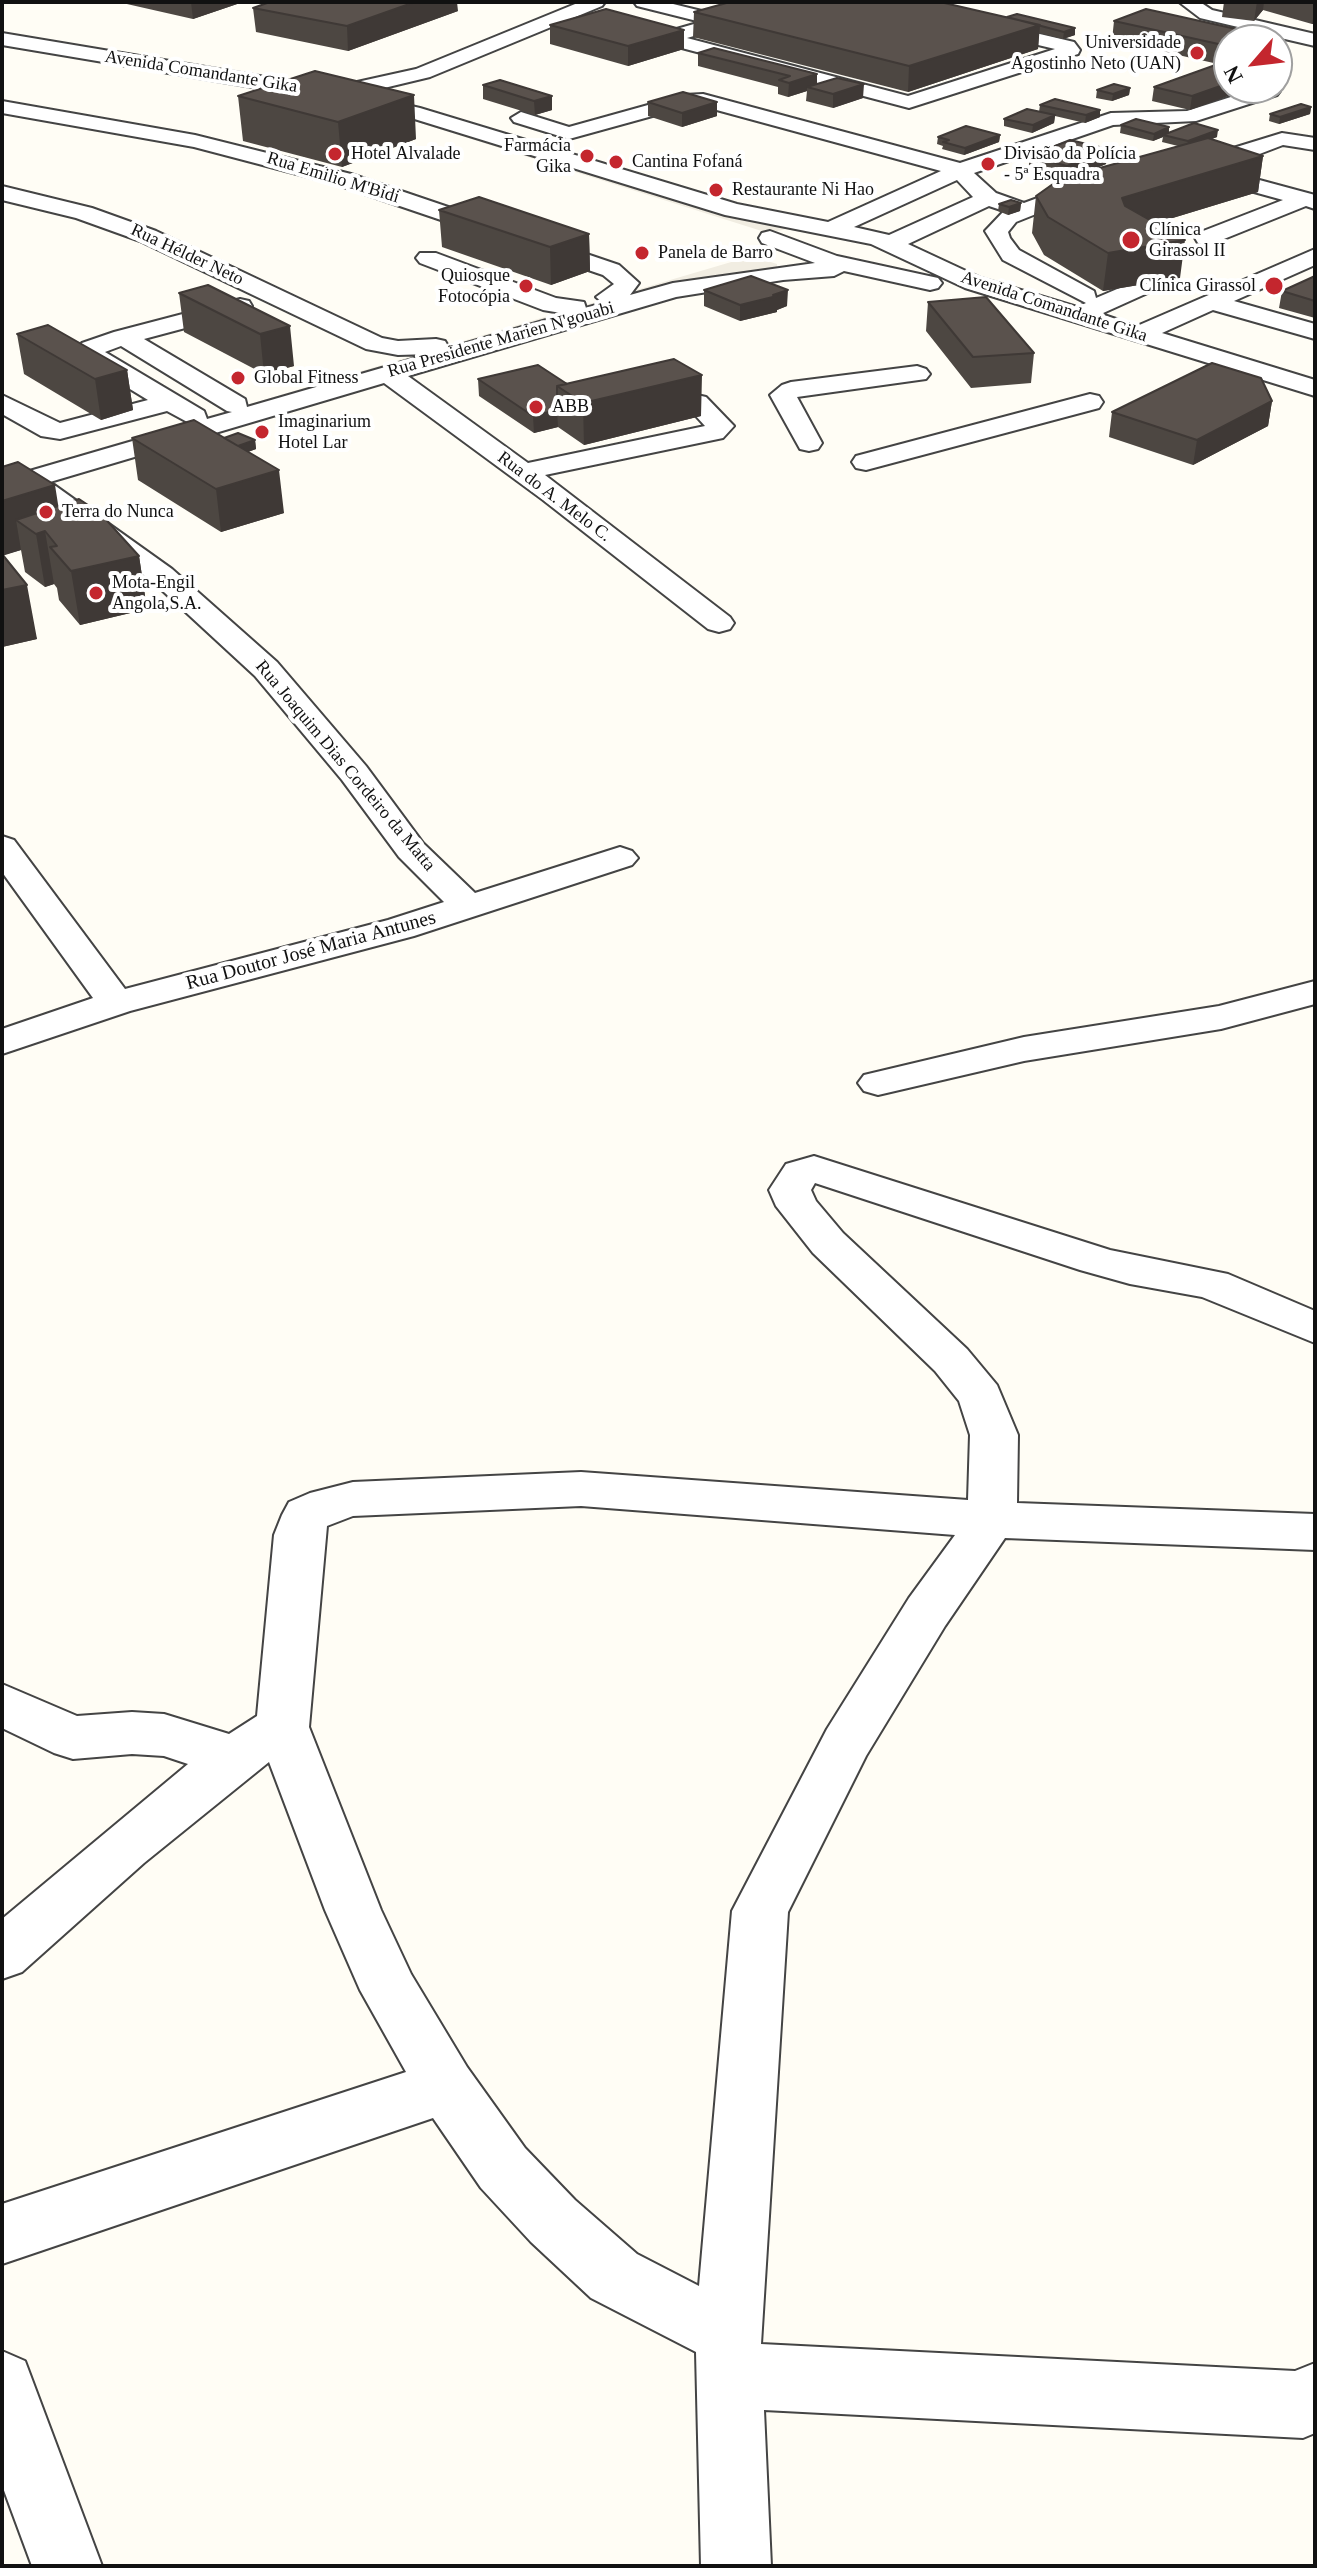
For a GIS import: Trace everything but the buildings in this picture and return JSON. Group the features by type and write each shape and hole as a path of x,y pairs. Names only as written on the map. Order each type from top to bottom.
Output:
{"street":[{"path":"643,2 721,22"},
{"path":"791,2 666,38 909,102"},
{"path":"703,80 862,118 1071,50 1067,46 880,2"},
{"path":"930,14 966,2"},
{"path":"1188,2 1206,14 1246,24"},
{"path":"550,5 590,4"},
{"path":"315,91 368,88 398,81 590,4"},
{"path":"413,112 408,105 408,97 421,86 590,4"},
{"path":"1293,35 1315,40"},
{"name":"Avenida Comandante Gika","path":"2,39 315,91 413,112 733,210 901,247 973,283 1315,388"},
{"name":"Avenida Comandante Gika","path":"2,49 304,96 408,120 750,248 809,255 970,294 1315,400"},
{"path":"670,62 711,50"},
{"path":"808,100 849,86"},
{"path":"525,147 684,101 703,100 961,170 975,188 988,198 1024,210"},
{"path":"750,248 824,228 961,170 1111,119 1189,117 1230,104"},
{"name":"Rua Emilio M'Bidi","path":"2,107 195,141 343,179 611,270 646,278 687,275"},
{"path":"501,112 569,133"},
{"path":"1312,195 1236,157 1237,153 1291,138 1315,144"},
{"path":"1260,146 1315,162"},
{"path":"1173,169 1195,169 1312,195"},
{"name":"Rua Hélder Neto","path":"2,193 37,199 120,225 201,260 364,340 398,348 441,346"},
{"path":"1206,238 1312,195"},
{"path":"1068,196 1024,210 999,224 996,231 1003,247 1033,269 1102,305"},
{"path":"869,268 910,260 901,247 988,198"},
{"path":"750,248 780,260 786,267 776,274"},
{"name":"Rua Presidente Marien N'gouabi","path":"9,475 560,309 687,275 750,248"},
{"path":"1139,334 1315,256"},
{"path":"428,258 560,309"},
{"name":"Rua Presidente Marien N'gouabi","path":"9,475 388,374 673,290 776,274 869,268"},
{"path":"608,297 620,292 627,283 611,270"},
{"path":"1077,316 1144,286"},
{"path":"195,417 90,354 95,346 123,337 271,296"},
{"path":"1212,302 1315,332"},
{"path":"123,337 236,405"},
{"path":"348,373 367,364 377,354 372,345 364,340"},
{"name":"Rua do A. Melo C.","path":"388,374 719,623"},
{"path":"809,443 802,425 783,395 791,390 917,374"},
{"path":"2,403 50,430 60,431 171,402"},
{"path":"866,462 1090,402"},
{"path":"522,472 714,432 721,426 697,403"},
{"name":"Rua Joaquim Dias Cordeiro da Matta","path":"9,475 162,575 266,669 354,773 411,850 469,907"},
{"path":"2,847 116,1003"},
{"name":"Rua Doutor José Maria Antunes","path":"2,1042 116,1003 469,907 620,858"},
{"path":"878,1083 1024,1049 1221,1017 1315,992"},
{"path":"736,2566 729,2355 760,1911 846,1744 927,1612 992,1520 994,1435 981,1396 951,1360 828,1243 797,1206 790,1190 806,1170 814,1169 1130,1270 1212,1284 1315,1328"},
{"path":"1311,2407 729,2355 614,2276 553,2221 503,2168 446,2086 389,1990 353,1910 258,1742 299,1535 306,1515 327,1505 353,1499 581,1489 992,1520 1315,1532"},
{"path":"2,1705 73,1738 132,1733 258,1742"},
{"path":"2,1954 124,1847 258,1742"},
{"path":"2,2234 446,2086"},
{"path":"2,2384 67,2566"}],"shaded area":[{"path":"2,43 372,106 796,227 768,233 411,120 315,98 2,47"},
{"path":"758,258 777,264 777,269 715,280 2,484 2,477 738,260"}],"place":[{"name":"Universidade Agostinho Neto (UAN)","path":"1197,53"},
{"name":"Hotel Alvalade","path":"335,154"},
{"name":"Farmácia Gika","path":"587,156"},
{"name":"Cantina Fofaná","path":"616,162"},
{"name":"Divisão da Polícia - 5ª Esquadra","path":"988,164"},
{"name":"Restaurante Ni Hao","path":"716,190"},
{"name":"Clínica Girassol II","path":"1131,240"},
{"name":"Panela de Barro","path":"642,253"},
{"name":"Quiosque Fotocópia","path":"526,286"},
{"name":"Clínica Girassol","path":"1274,286"},
{"name":"Global Fitness","path":"238,378"},
{"name":"ABB","path":"536,407"},
{"name":"Imaginarium Hotel Lar","path":"262,432"},
{"name":"Terra do Nunca","path":"46,512"},
{"name":"Mota-Engil Angola,S.A.","path":"96,593"}]}
